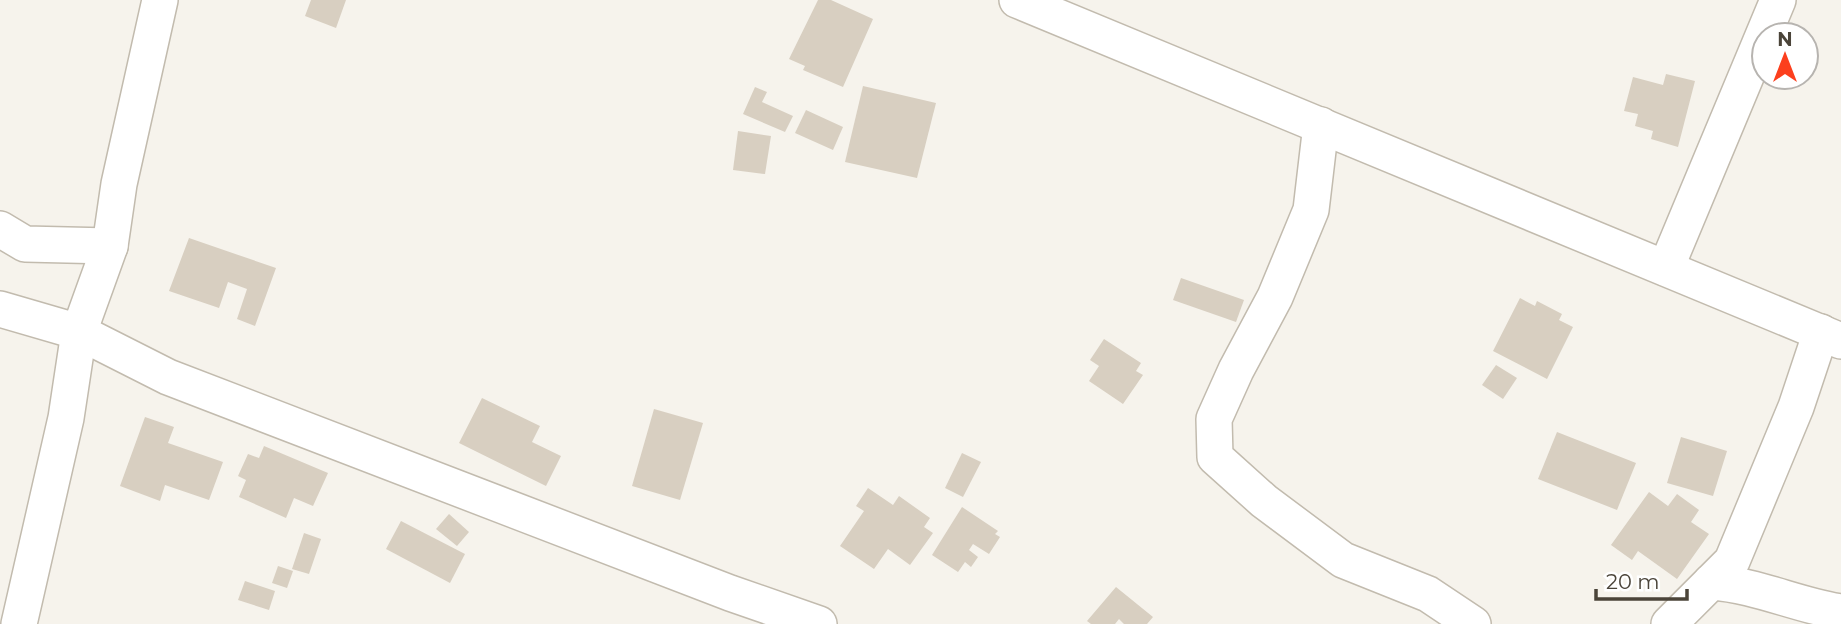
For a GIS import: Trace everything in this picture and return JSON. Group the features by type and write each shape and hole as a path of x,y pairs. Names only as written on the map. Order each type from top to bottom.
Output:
{"street":[{"path":"19,624 66,418 79,332 110,246 119,184 160,0"},
{"path":"1666,268 1779,0"},
{"path":"1034,3 1831,337 1796,407 1732,561 1669,624"},
{"path":"1321,125 1311,210 1275,297 1236,370 1214,419 1215,457 1264,501 1343,559 1428,594 1473,624"},
{"path":"0,229 25,244 110,246"},
{"path":"0,309 79,332 168,377 730,593 819,624"},
{"path":"1711,582 1743,584 1808,607 1841,612"}],"building":[{"path":"311,0 346,0 336,28 305,16"},
{"path":"818,0 831,0 873,19 843,87 803,70 805,66 789,59"},
{"path":"1666,74 1695,81 1678,147 1651,139 1653,131 1635,126 1638,114 1624,111 1633,77 1663,85"},
{"path":"863,86 936,103 917,178 845,162"},
{"path":"755,87 767,92 762,102 793,116 785,132 743,114"},
{"path":"806,110 843,127 833,150 795,133"},
{"path":"738,131 771,136 765,174 733,170"},
{"path":"189,238 276,268 255,326 237,319 247,289 228,282 219,308 169,291"},
{"path":"1181,278 1244,300 1236,322 1173,300"},
{"path":"1520,298 1535,306 1537,301 1562,314 1559,320 1573,327 1547,379 1493,351"},
{"path":"1104,339 1141,363 1136,371 1143,375 1123,404 1089,381 1099,366 1090,360"},
{"path":"1496,365 1517,378 1503,399 1482,385"},
{"path":"482,398 540,426 532,442 561,456 546,486 459,443"},
{"path":"654,409 703,423 680,500 632,486"},
{"path":"145,417 174,427 168,443 223,462 209,500 165,485 160,501 120,486"},
{"path":"1557,432 1636,463 1617,510 1538,479"},
{"path":"1681,437 1727,451 1713,496 1667,483"},
{"path":"264,446 328,473 313,506 294,498 286,518 239,497 246,480 238,476 248,454 259,458"},
{"path":"962,453 981,462 963,497 945,488"},
{"path":"868,488 893,505 899,496 930,518 924,527 933,533 910,565 888,549 874,569 840,546 864,511 856,506"},
{"path":"1649,492 1668,506 1677,494 1699,510 1691,522 1709,534 1677,579 1638,551 1632,560 1611,545"},
{"path":"962,507 998,531 995,534 1000,537 989,554 973,544 969,550 978,557 971,567 965,562 958,572 932,555"},
{"path":"449,514 469,532 457,546 436,529"},
{"path":"401,521 465,554 450,583 386,549"},
{"path":"304,533 321,539 309,574 292,569"},
{"path":"278,566 293,571 287,588 272,583"},
{"path":"245,581 275,591 269,610 238,600"},
{"path":"1116,587 1153,617 1147,624 1124,624 1119,619 1115,624 1091,624 1087,621"}]}
